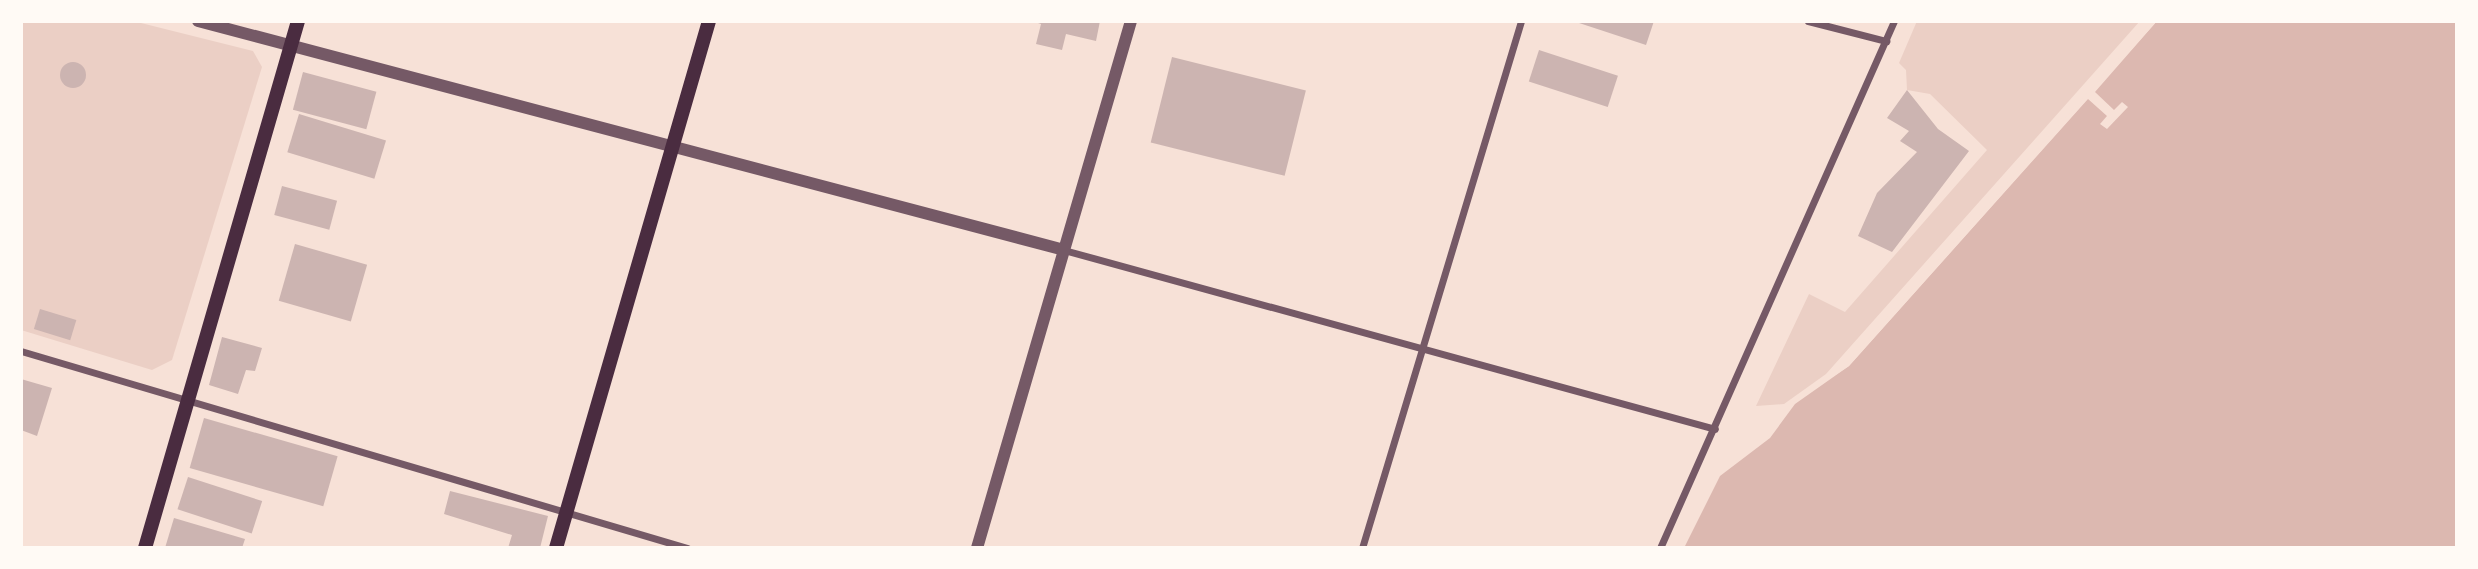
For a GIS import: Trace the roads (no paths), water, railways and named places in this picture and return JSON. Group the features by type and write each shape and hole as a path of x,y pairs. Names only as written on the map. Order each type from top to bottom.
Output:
{"main road":[{"path":"145,548 298,21"},
{"path":"556,548 709,21"}],"street":[{"path":"198,21 1422,346 1716,429"},
{"path":"977,548 1131,21"},
{"path":"1362,548 1521,21"},
{"path":"1808,21 1885,41"},
{"path":"1660,548 1716,429 1894,21"},
{"path":"21,351 189,398 687,548"}]}
